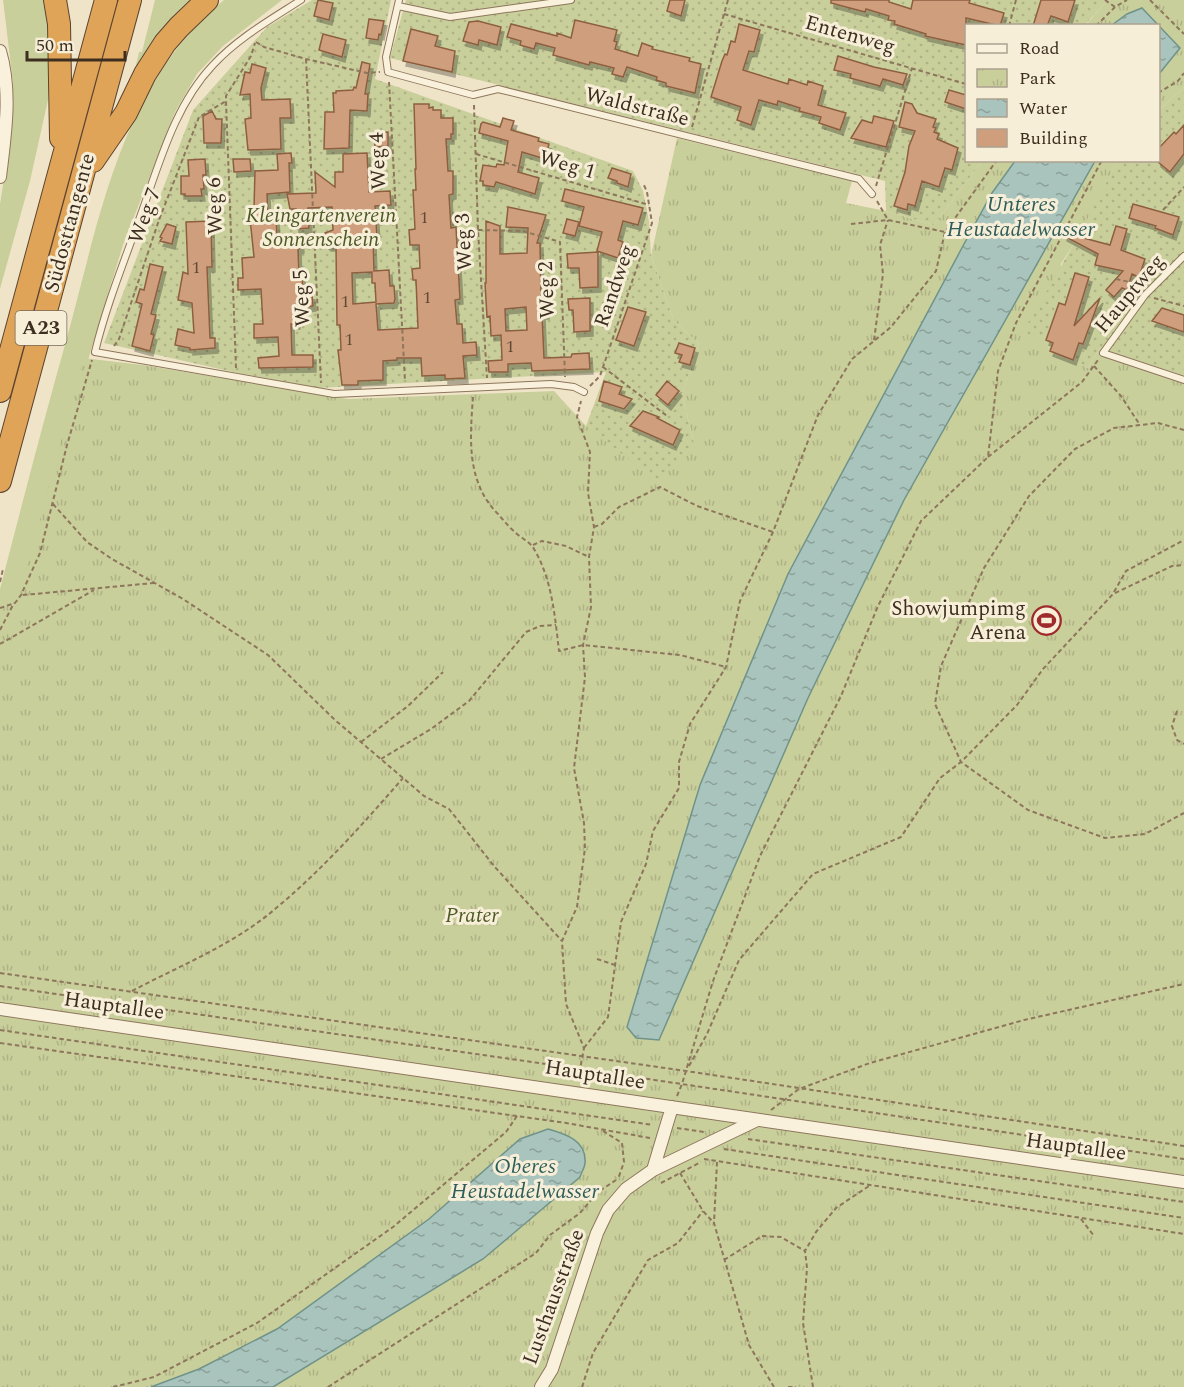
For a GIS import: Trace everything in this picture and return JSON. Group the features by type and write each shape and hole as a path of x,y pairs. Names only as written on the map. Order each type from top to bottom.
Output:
{"highway":[{"path":"56,0 59,24 62,164"},
{"name":"Südosttangente","path":"0,392 106,0"},
{"name":"Südosttangente","path":"0,481 130,0"},
{"path":"83,175 126,113 145,74 165,44 207,0"}],"street":[{"path":"0,51 6,85 7,109 0,177"},
{"name":"Hauptallee","path":"0,1009 1184,1182"},
{"path":"653,1170 672,1107"},
{"name":"Lusthausstraße","path":"540,1387 552,1369 597,1233 608,1210 626,1189 653,1170 756,1120"}],"lane":[{"path":"302,0 246,35 212,65 190,95 169,136 115,286 95,352 334,394 566,386 584,392"},
{"path":"388,72 386,57 399,3 450,18 571,0"},
{"name":"Waldstraße","path":"388,72 473,95 498,89 859,178 872,194"},
{"name":"Hauptweg","path":"1103,353 1145,295 1184,256"},
{"path":"1103,353 1184,380"}],"path":[{"path":"688,136 728,0"},
{"path":"1010,24 1017,0"},
{"path":"1105,0 1115,7"},
{"path":"1098,24 1115,7 1127,0"},
{"path":"1150,0 1184,34"},
{"name":"Entenweg","path":"724,14 965,84"},
{"name":"Weg 6","path":"237,377 226,96 251,56 256,42 264,47 306,59"},
{"path":"306,59 367,74 388,72"},
{"name":"Weg 5","path":"306,59 321,392"},
{"path":"874,340 883,274 880,245 888,220 872,194 880,180 912,68"},
{"name":"Weg 4","path":"388,72 406,392"},
{"path":"1160,92 1178,81 1184,73"},
{"name":"Weg 3","path":"473,95 487,387"},
{"name":"Weg 7","path":"109,355 119,339 159,220 199,117 226,101"},
{"name":"Weg 1","path":"476,154 649,205"},
{"path":"584,1048 608,1017 621,922 646,864 653,831 679,788 679,762 690,724 726,667 740,601 773,532 818,415 852,359 891,327 936,271 945,232 996,162"},
{"path":"988,457 998,371 1005,350 1016,323 1101,162"},
{"name":"Randweg","path":"584,392 600,376 652,223 643,183"},
{"path":"1163,210 1184,187"},
{"path":"851,224 888,220 945,232"},
{"name":"Weg 2","path":"478,230 523,231 560,242 566,386"},
{"path":"1116,279 1146,286 1155,285"},
{"path":"1145,295 1184,306"},
{"path":"0,630 21,595 40,553 67,445 95,352"},
{"path":"672,1107 682,1084 713,981 760,856 841,696 878,606 921,521 988,457 1082,382 1103,353"},
{"path":"1094,366 1121,396 1140,425"},
{"path":"603,367 667,416"},
{"path":"474,388 470,447 474,473 488,504 517,534 533,545 551,592 559,651 583,645 680,655 726,667"},
{"path":"576,1092 584,1048 566,1004 562,941 577,907 585,848 584,823 574,768 585,677 583,645 591,607 589,557 594,527 588,493 590,452 577,417 584,392"},
{"path":"1184,430 1158,423 1114,428 1075,449 1029,496 984,568 940,666 935,704 961,762 1028,810 1105,838 1145,834 1184,813"},
{"path":"594,527 602,525 619,507 660,487 697,506 773,532"},
{"path":"53,504 87,542 112,559 183,599 268,655 334,720 423,796 449,810 494,866 562,941"},
{"path":"686,1071 707,1034 739,960 813,874 901,837 940,778 961,762 1017,705 1043,669 1113,594 1126,571 1184,540"},
{"path":"533,545 542,541 566,546 589,557"},
{"path":"1113,594 1172,566 1184,565"},
{"path":"0,582 3,569"},
{"path":"21,595 154,583"},
{"path":"0,644 96,589"},
{"path":"0,608 15,603"},
{"path":"381,759 431,729 469,701 526,632 540,626 556,625"},
{"path":"361,742 408,706 443,672"},
{"path":"1177,711 1172,726 1177,740 1184,744"},
{"path":"131,992 216,949 275,910 353,835 403,778"},
{"path":"597,959 615,965"},
{"path":"0,973 686,1071 1184,1146"},
{"path":"756,1120 799,1089 870,1063 1012,1023 1184,984"},
{"path":"0,986 581,1069 1184,1159"},
{"path":"0,1030 1184,1202"},
{"path":"0,1043 517,1116 662,1141"},
{"path":"112,1387 154,1377 257,1323 393,1227 506,1132 517,1116"},
{"path":"600,1129 622,1143 624,1162 618,1179"},
{"path":"702,1146 1184,1218"},
{"path":"689,1152 706,1160 717,1162 1184,1234"},
{"path":"661,1183 706,1160"},
{"path":"717,1162 714,1223 749,1345 774,1387"},
{"path":"680,1173 703,1211 714,1223"},
{"path":"328,1387 536,1253 550,1234 580,1213 598,1191 618,1179 627,1177"},
{"path":"813,1387 803,1323 807,1268 805,1251 816,1232 836,1208 869,1186"},
{"path":"582,1387 592,1353 648,1260 678,1243 703,1211"},
{"path":"1081,1219 1094,1236"},
{"path":"724,1260 762,1236 781,1236 805,1251"},
{"path":"788,1387 796,1387"}],"green space":[{"path":"3,0 48,0 52,63 48,100 30,181 0,289 0,204 7,159 13,83"},
{"path":"155,0 192,0 134,73 139,52 142,52"},
{"path":"224,0 282,0 223,46 197,74 175,112 123,245 88,360 29,572 0,603 0,589 42,430 92,243 120,153 161,71 189,34"},
{"name":"Kleingartenverein Sonnenschein","path":"312,0 391,0 375,79 633,171 643,191 649,221 651,256 674,321 699,344 682,395 694,443 658,482 586,426 606,372 319,388 233,372 104,343 193,110 267,27"},
{"path":"406,0 1110,0 1086,24 965,24 965,162 981,162 934,225 886,211 885,181 390,58"},
{"path":"1110,0 1184,0 1184,87 1160,109 1160,24 1087,24"},
{"path":"1184,87 1184,376 1100,348 1088,368 1048,350 1050,343 1024,333 1116,162 1160,162 1160,109"},
{"name":"Prater","path":"677,138 852,181 846,203 886,211 934,225 981,162 1117,162 1093,213 1061,264 1048,349 1088,368 1100,348 1184,376 1184,1387 0,1387 0,594 7,595 25,574 83,358 143,365 348,399 554,391 586,426 694,443 682,395 699,344 674,321 651,256"}],"water":[{"path":"1142,8 1157,24 1113,24 1127,14"},
{"path":"1160,27 1180,48 1160,73"},
{"name":"Unteres Heustadelwasser","path":"1014,162 1094,162 904,500 808,698 659,1040 636,1038 627,1027 700,785 788,574 992,193"},
{"name":"Oberes Heustadelwasser","path":"548,1129 579,1143 585,1155 580,1177 483,1259 273,1387 151,1387 199,1369 277,1329 429,1219 520,1139"}],"building":[{"path":"318,0 333,3 329,20 314,16"},
{"path":"670,0 685,0 681,16 667,11"},
{"path":"831,0 889,0 889,2 911,9 913,0 970,0 969,3 1004,13 1001,24 966,18 965,45 925,36 926,34 894,24 895,21 888,20 889,16 866,9 865,12 831,3"},
{"path":"1041,0 1075,0 1068,22 1051,16 1048,24 1034,24"},
{"path":"369,19 384,21 378,40 366,38"},
{"path":"575,20 617,30 614,41 617,42 615,49 638,56 642,43 653,47 652,49 690,58 689,61 701,64 695,93 666,86 666,83 656,80 657,77 627,67 623,77 612,74 614,68 590,62 589,65 553,55 555,48 536,43 534,49 520,45 521,41 507,37 511,24 571,38"},
{"path":"478,21 501,27 497,45 479,40 478,45 463,41 469,22"},
{"path":"739,24 760,30 754,52 749,51 743,70 788,84 789,79 807,85 808,81 823,86 818,105 846,113 840,130 819,123 821,117 799,111 800,108 778,101 777,105 759,100 751,125 737,120 741,107 711,97 725,54 727,55 731,41 735,42"},
{"path":"411,29 438,36 435,46 455,51 452,72 403,61"},
{"path":"323,34 346,40 342,57 319,50"},
{"path":"838,56 907,74 903,85 883,79 880,86 850,78 851,74 834,70"},
{"path":"362,62 370,64 365,94 368,94 367,111 350,110 349,148 324,149 325,112 334,112 333,93 356,88"},
{"path":"252,64 266,68 261,88 262,100 290,99 291,118 280,118 281,149 248,150 245,119 251,118 250,94 240,95 245,72 250,73"},
{"path":"949,90 965,95 965,109 945,102"},
{"path":"905,102 912,104 917,113 936,119 933,127 936,128 934,132 939,134 937,139 958,148 952,170 945,168 939,187 922,181 915,206 908,204 907,210 894,206 915,131 899,127"},
{"path":"414,104 429,104 429,108 433,107 433,110 441,110 441,118 453,118 453,134 451,134 451,139 446,139 448,171 453,171 453,194 449,195 451,228 456,227 460,299 455,300 457,324 462,324 463,343 476,342 477,355 463,356 465,378 445,379 445,375 422,376 421,358 397,358 397,360 383,361 383,380 358,381 358,385 342,385 338,350 341,350 340,325 337,325 336,246 328,246 325,243 325,233 333,230 332,207 308,208 309,228 296,229 296,209 290,209 287,194 316,193 315,172 335,187 335,172 343,172 343,154 367,153 369,192 390,191 391,205 375,206 377,237 373,237 374,271 389,270 390,286 394,286 395,299 394,303 376,304 378,330 418,328 416,280 413,280 412,269 420,268 419,245 410,245 409,230 415,229 413,190 416,190","holes":["372,272 372,283 375,283 376,302 353,304 352,273"]},
{"path":"212,111 216,119 222,119 221,143 204,143 203,116"},
{"path":"874,116 894,121 886,147 851,138 862,120 872,123"},
{"path":"503,118 514,121 511,130 539,138 538,141 549,144 545,159 522,152 518,172 539,178 535,194 496,182 494,187 483,185 483,181 480,181 483,165 496,167 497,164 504,165 508,141 479,133 481,124 483,122 500,127"},
{"path":"1184,125 1184,154 1170,172 1158,162 1160,162 1160,147 1174,132 1176,134"},
{"path":"388,132 388,146 375,147 374,133"},
{"path":"291,153 290,192 267,194 268,214 276,214 277,236 300,234 299,274 302,274 303,294 312,295 313,306 296,309 297,324 291,324 292,355 313,355 313,367 259,368 258,358 279,356 278,337 254,338 254,324 263,324 261,289 238,290 238,278 243,278 242,258 254,257 249,209 254,208 255,171 278,170 277,154"},
{"path":"205,159 206,175 203,175 202,196 181,194 181,176 189,176 188,160"},
{"path":"233,159 250,159 251,171 234,172"},
{"path":"612,168 631,174 628,187 608,178"},
{"path":"565,189 643,208 638,225 623,221 618,240 623,242 618,258 597,251 602,232 579,226 584,207 562,201"},
{"path":"1133,204 1179,217 1173,235 1155,228 1156,226 1129,218"},
{"path":"508,207 546,215 537,243 540,243 541,299 545,299 546,314 542,314 544,358 571,357 572,354 589,353 590,369 532,371 531,363 508,364 508,372 489,372 488,361 502,360 501,335 491,336 490,316 487,317 486,221 500,226 500,254 527,253 528,228 506,227","holes":["526,307 527,330 506,331 505,309"]},
{"path":"567,219 579,222 575,236 563,233"},
{"path":"211,221 212,267 207,267 210,338 215,338 215,348 190,350 190,348 175,345 178,329 194,333 192,303 178,300 183,272 188,274 186,222"},
{"path":"167,224 176,227 172,244 160,241"},
{"path":"1116,226 1127,229 1121,250 1145,259 1139,277 1132,274 1127,290 1122,288 1114,297 1106,290 1123,271 1095,265 1098,254 1064,236 1065,233 1110,245"},
{"path":"598,252 598,287 580,288 579,268 568,268 567,254"},
{"path":"150,264 163,267 151,314 156,315 151,334 154,335 150,351 132,346 142,304 136,302 140,289 144,290"},
{"path":"1075,273 1089,277 1074,326 1100,298 1083,344 1079,343 1073,360 1050,351 1053,343 1046,340 1059,303 1065,305"},
{"path":"590,298 590,331 574,332 573,310 569,310 568,299"},
{"path":"628,307 646,312 634,346 616,340"},
{"path":"1162,308 1184,315 1184,332 1152,321"},
{"path":"679,343 695,348 690,365 679,362 682,355 675,353"},
{"path":"604,381 622,387 619,394 632,399 624,409 599,401"},
{"path":"667,381 679,391 668,405 656,395"},
{"path":"643,411 659,417 657,418 680,430 673,445 630,426"}],"place":[{"name":"Showjumpimg Arena","path":"1047,621"}]}
